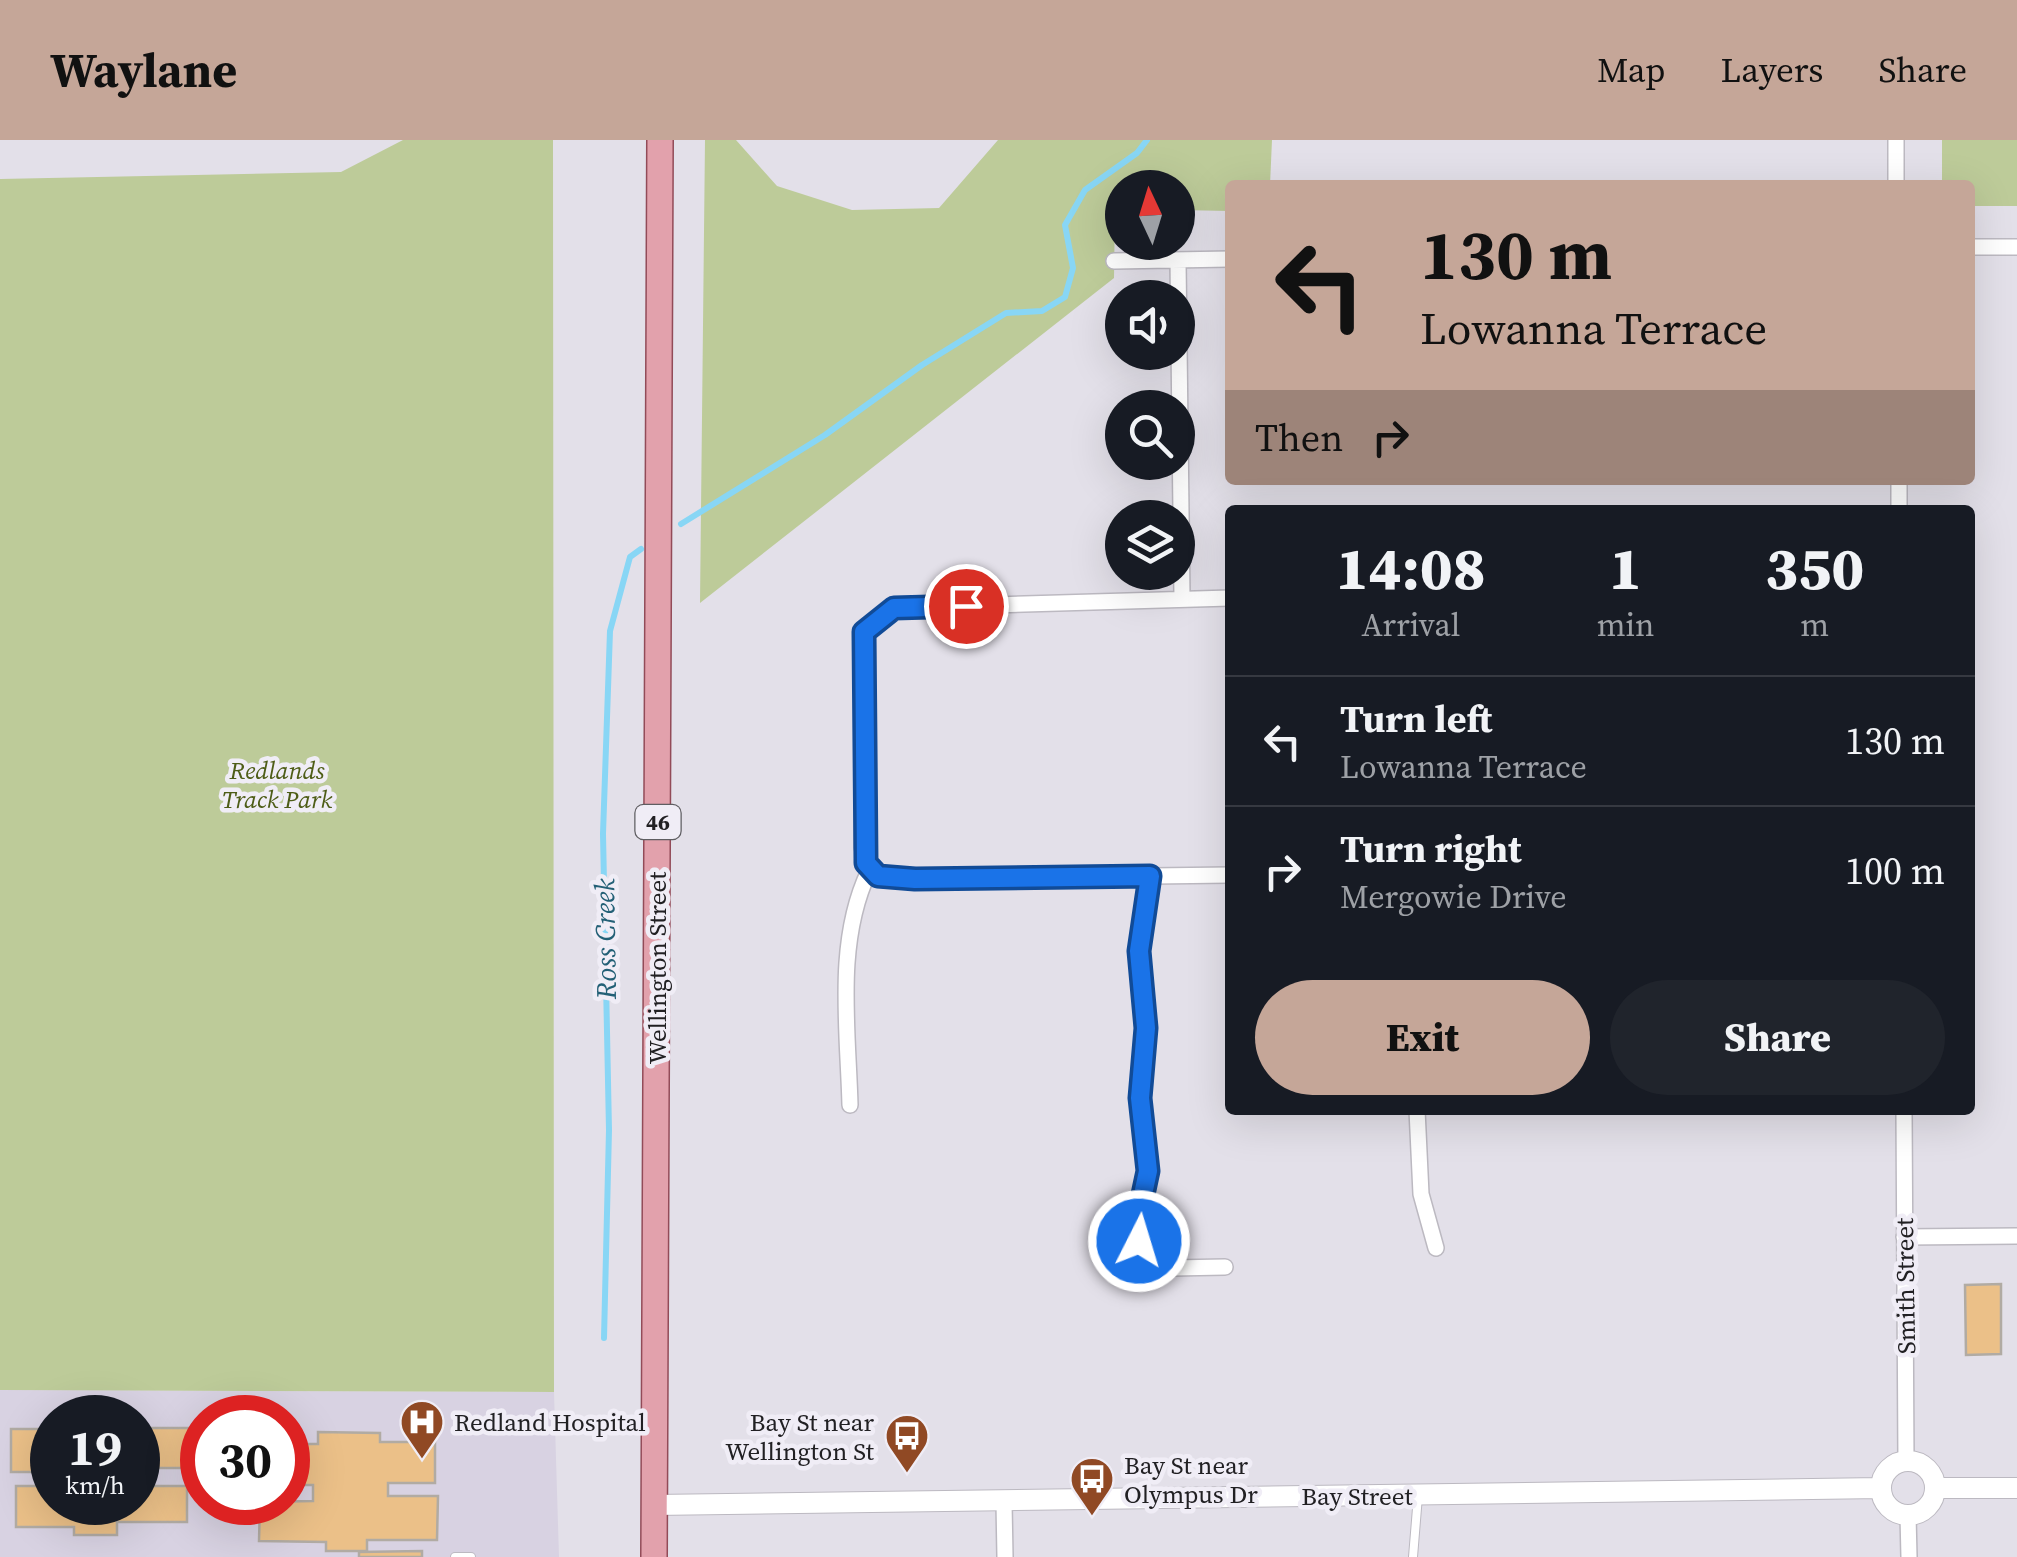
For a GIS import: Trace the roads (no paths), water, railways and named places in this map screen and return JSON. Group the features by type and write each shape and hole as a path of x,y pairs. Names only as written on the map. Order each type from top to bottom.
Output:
{"main road":[{"name":"Wellington Street","path":"654,1557 660,140"}],"street":[{"path":"1896,140 1896,180"},
{"path":"1975,248 2017,247"},
{"path":"1114,261 1178,260 1182,598"},
{"path":"1195,260 1225,260"},
{"path":"1225,598 894,608 864,632 862,848 870,871 878,876 915,879 1225,875"},
{"path":"850,1105 846,977 855,910 870,871"},
{"path":"1150,876 1139,951 1146,1040 1140,1098 1148,1171 1138,1218 1139,1241 1152,1260 1173,1268 1225,1268"},
{"path":"1417,1115 1421,1194 1436,1248"},
{"name":"Smith Street","path":"1904,1115 1906,1461"},
{"path":"1904,1237 2017,1236"},
{"path":"1906,1461 1926,1468 1935,1488 1927,1507 1908,1516 1892,1510 1880,1488 1888,1469 1906,1461"},
{"name":"Bay Street","path":"654,1504 1004,1503 1091,1498 1880,1488"},
{"path":"1935,1488 2017,1488"},
{"path":"1004,1503 1005,1557"},
{"path":"1908,1516 1909,1557"}],"lane":[{"path":"1413,1557 1418,1496"},
{"path":"455,1557 471,1557"}],"waterway":[{"name":"Ross Creek","path":"681,524 825,435 922,365 1006,313 1042,311 1065,297 1073,268 1065,225 1085,190 1137,153 1147,140"},
{"name":"Ross Creek","path":"604,1338 609,1130 603,834 610,631 630,557 641,549"}],"place":[{"name":"Redland Hospital","path":"422,1460"},
{"name":"Bay St near Wellington St","path":"907,1474"},
{"name":"Bay St near Olympus Dr","path":"1092,1517"}],"park label":[{"name":"Redlands Track Park","path":"277,784"}]}
